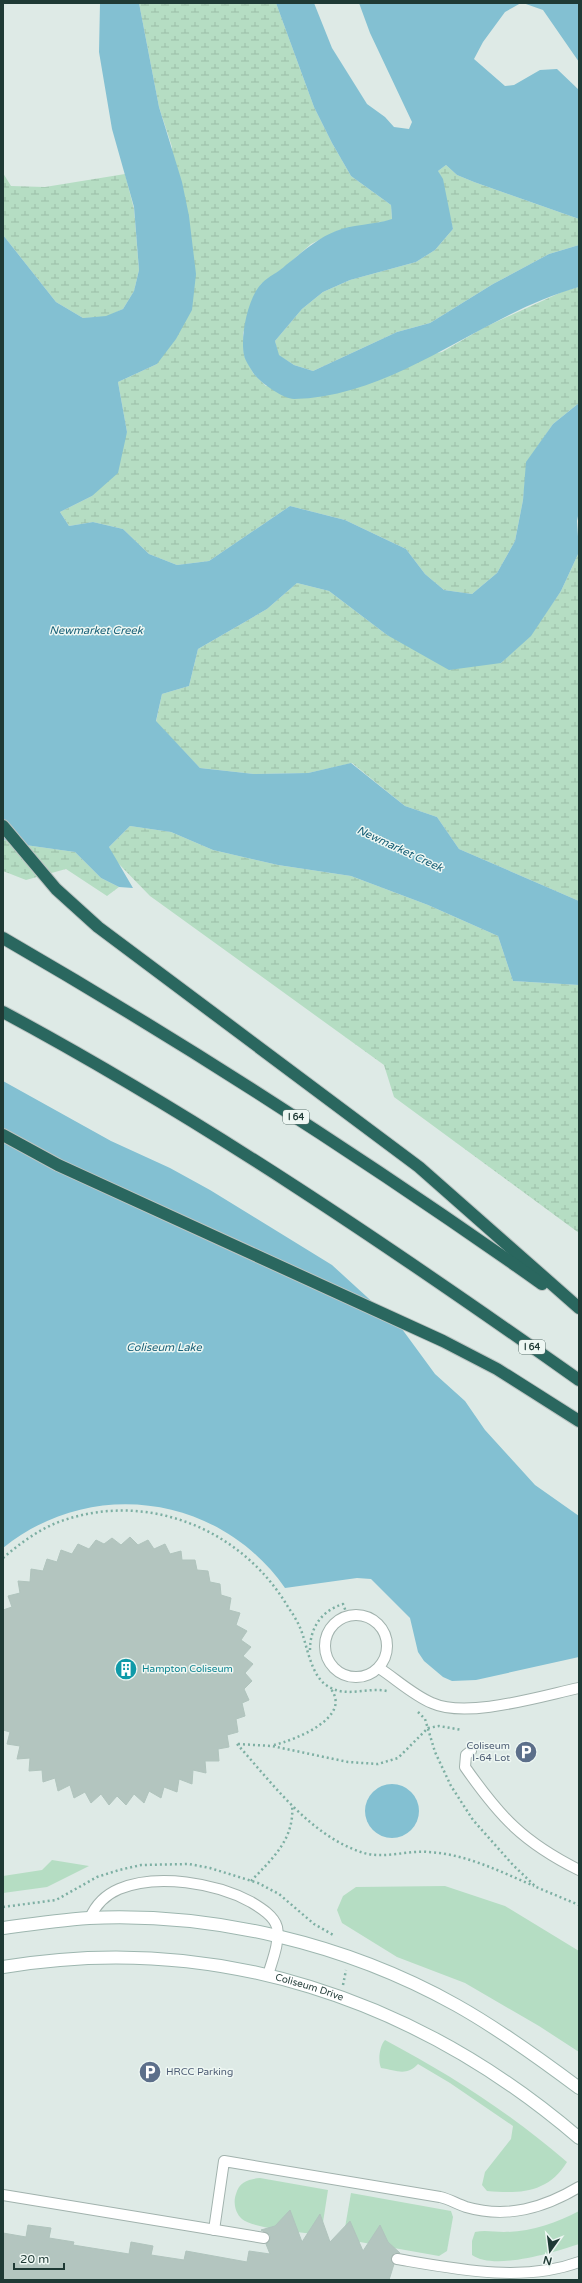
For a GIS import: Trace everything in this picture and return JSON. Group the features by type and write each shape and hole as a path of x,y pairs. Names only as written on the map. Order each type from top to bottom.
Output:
{"highway":[{"path":"3,826 56,889 98,927 419,1167 579,1309"},
{"name":"I 64","path":"3,938 124,1009 287,1112 483,1242 579,1309"},
{"name":"I 64","path":"3,1012 90,1060 180,1114 300,1190 485,1314 579,1380"},
{"path":"3,1135 58,1165 444,1340 496,1369 579,1421"}],"street":[{"path":"3,1928 90,1918 189,1921 277,1937 348,1958 413,1984 454,2004 539,2057 579,2088"},
{"name":"Coliseum Drive","path":"3,1966 65,1959 128,1957 182,1960 242,1969 341,1996 387,2014 442,2042 496,2075 579,2138"}],"lane":[{"path":"358,1616 368,1618 383,1630 387,1650 384,1660 379,1668 371,1673 353,1677 336,1670 326,1654 328,1635 339,1621 348,1617 358,1616"},
{"path":"379,1668 432,1703 453,1709 484,1707 579,1688"},
{"path":"471,1751 466,1755 464,1767 496,1810 513,1828 536,1845 579,1870"},
{"path":"90,1918 95,1906 104,1897 119,1889 145,1883 190,1883 228,1891 260,1907 271,1916 277,1926 277,1937 268,1975"},
{"path":"214,2230 224,2161 440,2196 465,2206 484,2211 510,2211 540,2207 579,2187"},
{"path":"3,2195 264,2238"},
{"path":"397,2259 489,2274 535,2274 579,2262"}],"path":[{"path":"3,1558 19,1544 43,1530 83,1514 118,1510 135,1511 177,1518 207,1529 231,1544 254,1563 274,1585 300,1628 312,1665 320,1679 336,1695 335,1708 330,1717 304,1734 272,1746"},
{"path":"309,1654 310,1640 315,1626 322,1615 332,1608 343,1604 348,1617"},
{"path":"330,1688 344,1692 374,1689 391,1694"},
{"path":"416,1711 425,1719 435,1752 451,1786 473,1820 513,1865 536,1887"},
{"path":"462,1730 439,1726 428,1728 398,1758 378,1764 348,1762 272,1746 237,1744 292,1805 331,1839 365,1853 428,1852 472,1858 579,1905"},
{"path":"251,1881 283,1846 292,1823 292,1805"},
{"path":"3,1907 56,1900 98,1877 141,1865 189,1864 210,1868 251,1881 279,1894 314,1924 338,1938"},
{"path":"341,1996 348,1958"}],"green space":[{"path":"139,3 276,3 314,107 332,143 351,176 391,205 392,220 337,231 311,244 286,266 261,284 243,333 244,355 253,373 266,386 442,352 485,327 564,291 579,287 579,403 553,424 527,462 523,500 515,541 497,573 472,594 444,590 425,574 406,549 345,520 290,506 209,561 177,565 149,554 123,529 93,522 69,526 60,512 92,496 127,432 118,382 157,364 172,147 159,107"},
{"path":"446,165 457,175 474,182 579,219 579,245 549,254 493,284 430,323 397,332 313,371 294,365 278,355 275,341 302,309 323,292 350,280 416,262 435,250 453,229 438,171"},
{"path":"3,173 11,186 45,187 125,174 134,209 139,270 134,291 123,309 106,317 83,318 56,302 3,235"},
{"path":"579,552 579,901 459,849 437,817 405,806 352,763 308,773 254,774 200,768 156,722 162,694 189,686 198,649 267,609 297,583 329,591 387,635 501,663 530,636 561,591"},
{"path":"130,826 171,832 213,850 278,865 351,876 428,905 498,936 513,981 579,985 579,1233 394,1097 384,1065 150,896 114,859 109,847"},
{"path":"3,839 11,843 75,852 101,878 119,887 107,896 66,869 26,880 3,871"},
{"path":"52,1860 89,1866 47,1887 3,1893 3,1876 42,1870"},
{"path":"445,1886 505,1906 579,1951 579,2052 539,2026 465,1983 397,1957 342,1923 337,1910 343,1896 356,1887"},
{"path":"385,2040 457,2081 502,2111 567,2162 551,2180 542,2186 511,2192 487,2191 482,2185 485,2172 511,2139 513,2126 450,2083 418,2064 414,2068 405,2072 381,2068 381,2046"},
{"path":"260,2178 328,2190 321,2235 268,2228 242,2219 235,2207 237,2190 245,2182"},
{"path":"351,2193 451,2211 453,2217 447,2251 439,2256 343,2239"},
{"path":"579,2211 579,2244 540,2255 509,2261 482,2259 472,2255 472,2241 475,2232 514,2232 533,2229 552,2223"}],"water":[{"name":"Newmarket Creek","path":"100,3 139,3 159,107 182,182 189,216 196,274 192,310 176,339 157,364 118,382 127,432 118,473 92,496 60,512 69,526 93,522 123,529 149,554 177,565 209,561 290,506 345,520 406,549 425,574 444,590 472,594 497,573 515,541 523,500 526,462 553,424 579,403 579,511 577,521 579,552 561,591 531,636 501,663 449,670 387,635 329,591 297,583 267,609 198,649 189,686 162,694 156,721 200,768 254,774 308,773 351,763 405,806 437,817 459,849 579,901 579,985 513,981 498,936 428,905 351,876 278,865 213,850 171,832 130,826 109,847 133,888 119,887 101,878 75,852 11,843 3,839 3,235 56,302 83,318 106,316 123,309 134,291 139,270 134,207 112,129 99,52"},
{"path":"276,3 314,3 332,48 367,104 385,117 394,127 409,129 412,122 370,33 359,3 521,3 505,12 483,42 474,59 505,86 514,85 540,70 557,69 579,90 579,219 474,182 457,175 446,165 438,171 443,179 453,229 435,250 416,262 350,280 323,292 302,309 275,341 279,355 294,365 313,371 397,332 430,323 493,284 549,254 579,245 579,287 543,299 508,315 439,352 369,384 332,394 294,399 277,393 259,380 245,359 243,347 246,317 257,289 268,278 310,246 329,234 349,227 392,219 391,205 351,176 332,143 314,107"},
{"path":"523,3 579,3 579,62 543,10"},
{"name":"Coliseum Lake","path":"3,1081 111,1141 170,1168 210,1190 332,1265 402,1329 435,1374 465,1401 485,1430 535,1485 579,1516 579,1657 476,1680 452,1681 443,1677 424,1661 418,1652 410,1618 371,1579 357,1578 285,1588 258,1557 226,1532 191,1515 153,1506 114,1504 75,1511 38,1525 3,1548"},
{"path":"387,1784 397,1784 407,1788 415,1796 419,1806 419,1816 415,1826 407,1834 397,1838 387,1838 377,1834 369,1826 365,1816 365,1806 369,1796 377,1788"}],"building":[{"name":"Hampton Coliseum","path":"130,1537 138,1545 148,1540 154,1549 165,1544 170,1554 181,1551 182,1560 195,1560 197,1570 208,1571 210,1582 220,1584 221,1595 231,1598 229,1610 240,1613 236,1625 247,1631 241,1640 251,1647 243,1656 253,1664 245,1673 252,1681 244,1689 249,1700 242,1703 245,1716 236,1719 238,1732 227,1735 229,1747 218,1749 219,1761 205,1761 206,1773 193,1770 192,1784 179,1779 177,1792 164,1787 161,1798 149,1791 144,1803 134,1794 126,1805 117,1796 109,1805 101,1794 91,1803 85,1792 74,1798 70,1785 58,1791 55,1778 43,1782 42,1770 29,1771 30,1758 17,1759 20,1746 7,1744 10,1732 3,1730 3,1610 12,1607 8,1596 20,1593 18,1581 30,1582 31,1569 43,1571 47,1559 57,1562 61,1550 72,1554 78,1544 89,1549 96,1540 104,1544 112,1538 121,1545"},
{"path":"290,2210 302,2242 320,2214 330,2242 350,2221 363,2251 380,2225 388,2242 400,2253 394,2253 391,2258 394,2264 389,2280 3,2280 3,2233 26,2237 28,2225 51,2228 49,2238 74,2242 73,2245 129,2254 131,2242 153,2246 151,2255 184,2260 186,2251 247,2262 249,2251 270,2254 266,2244 270,2239 270,2235 261,2230 275,2226"}],"place":[{"name":"Hampton Coliseum","path":"126,1669"},
{"name":"Coliseum I-64 Lot","path":"526,1752"},
{"name":"HRCC Parking","path":"150,2072"}]}
